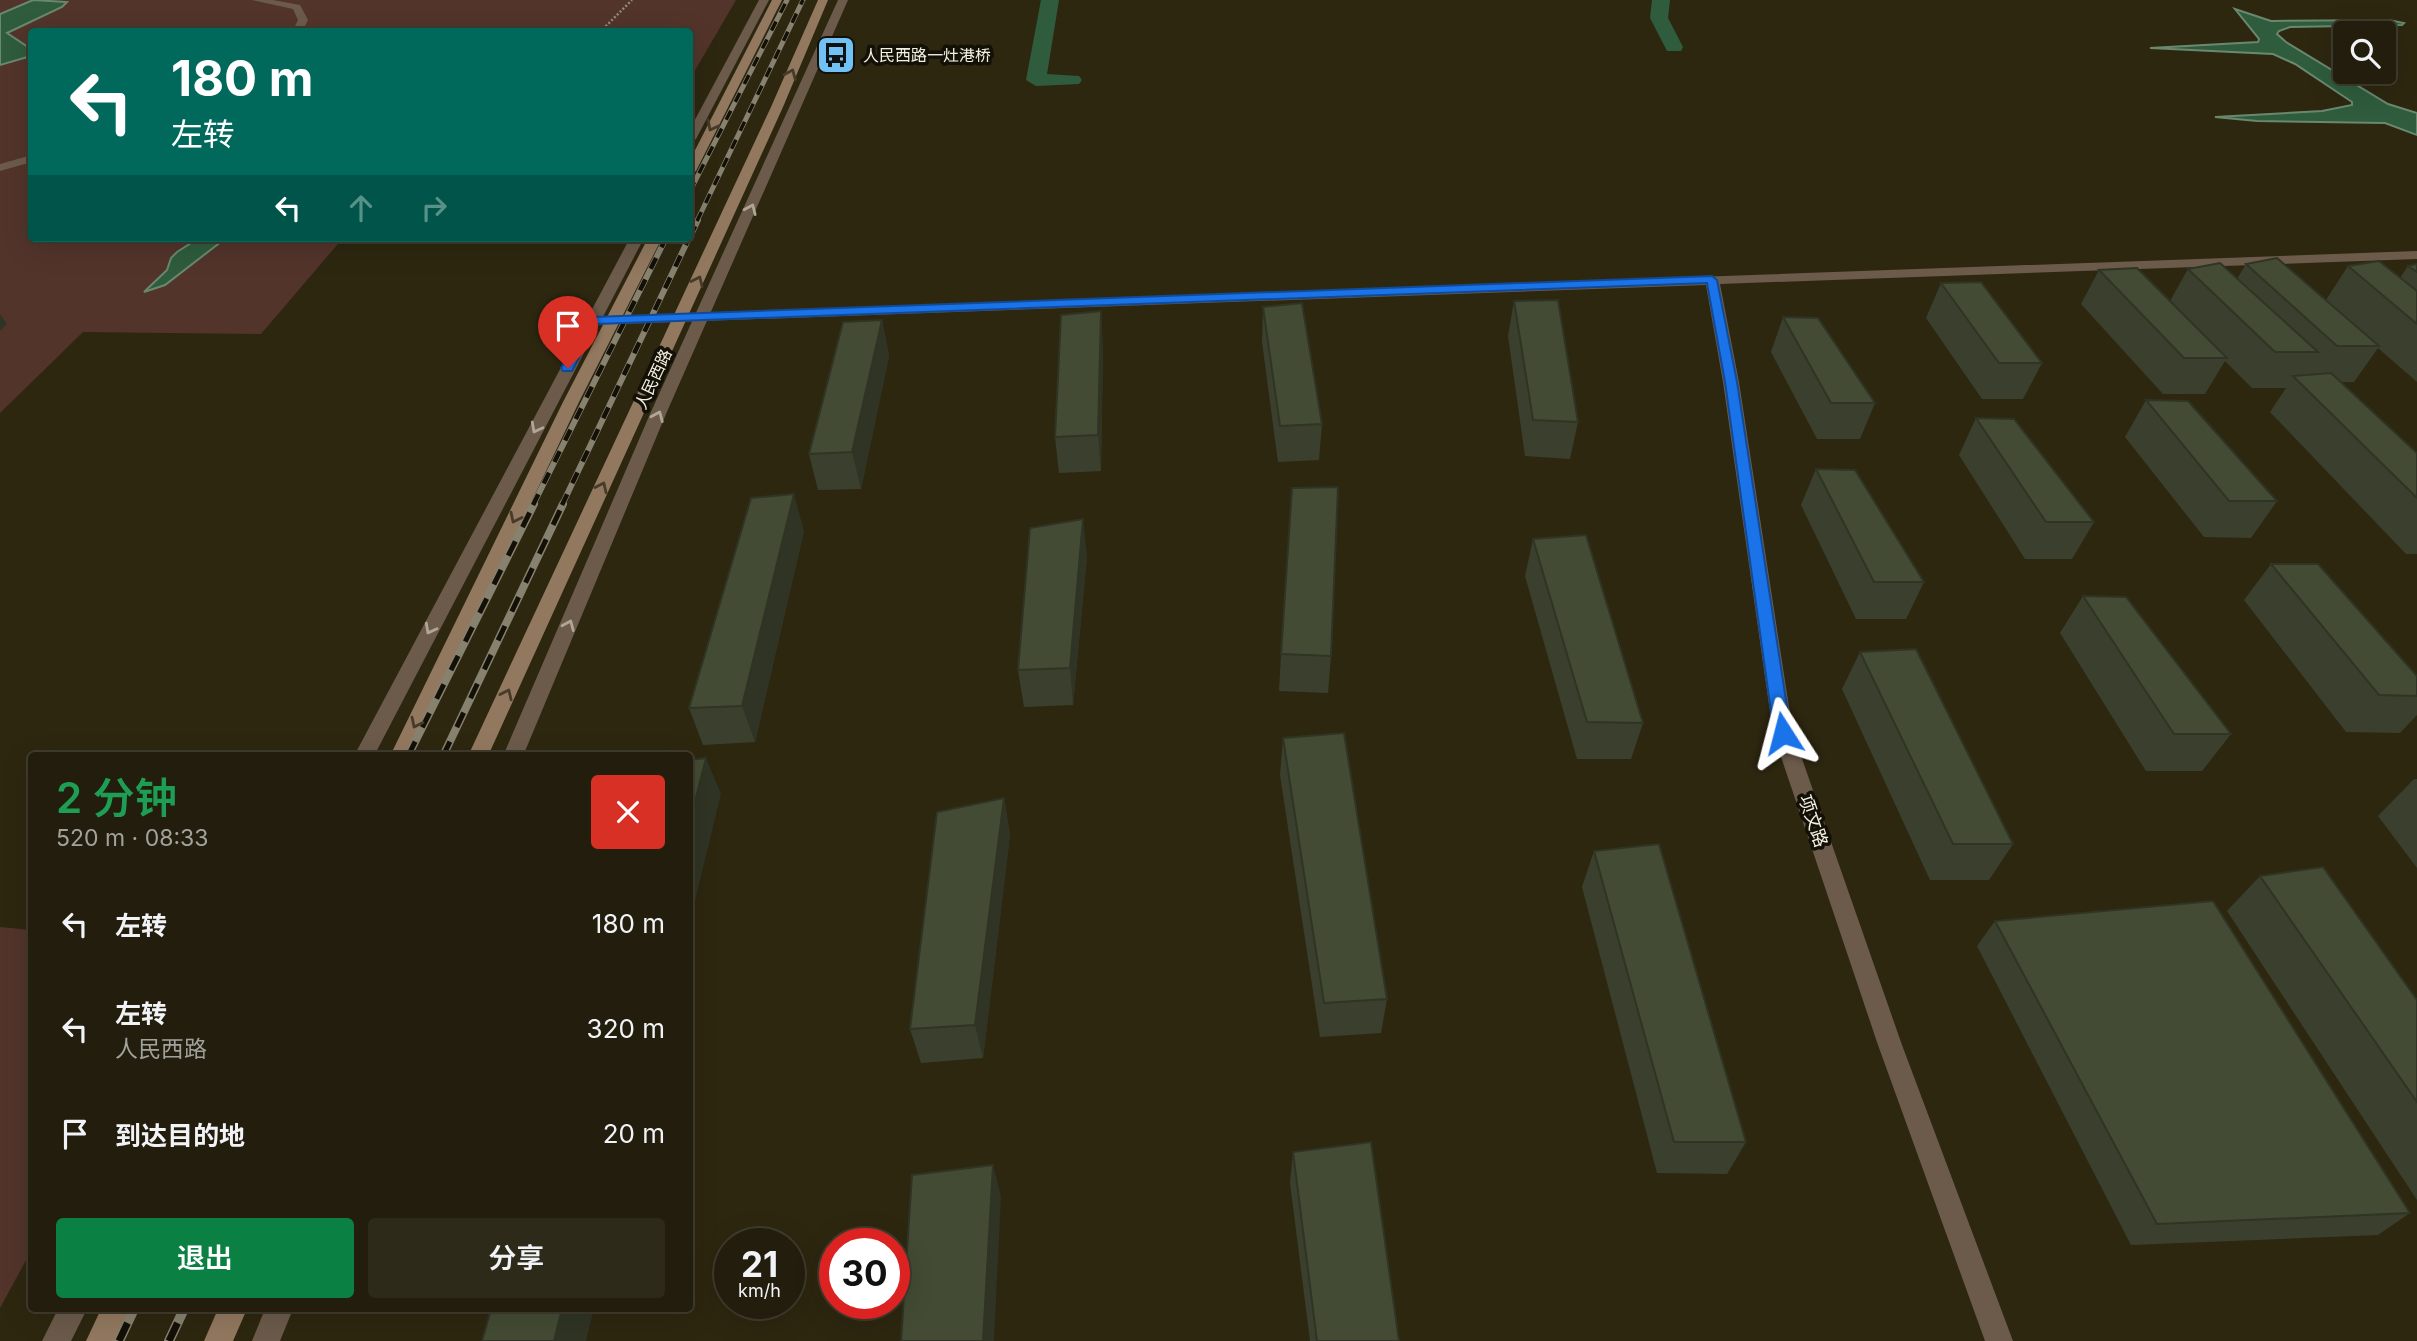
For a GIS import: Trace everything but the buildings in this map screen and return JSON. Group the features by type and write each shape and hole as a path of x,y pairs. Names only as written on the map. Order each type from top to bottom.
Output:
{"main road":[{"path":"693,165 777,0"},
{"name":"人民西路","path":"480,752 824,0"},
{"path":"402,752 653,242"},
{"path":"100,1341 114,1312"},
{"path":"218,1341 232,1312"}],"street":[{"path":"693,133 764,0"},
{"name":"人民西路","path":"515,752 702,318 844,0"},
{"path":"365,752 635,242"},
{"path":"593,321 2417,255"},
{"name":"项文路","path":"1712,280 1731,382 1783,733 1889,1045 1999,1341"},
{"path":"56,1341 71,1312"},
{"path":"266,1341 278,1312"}],"lane":[{"path":"257,0 297,7 303,19 299,28"},
{"path":"0,168 28,159"}],"path":[{"path":"604,28 632,0"}],"shaded area":[{"path":"0,0 736,0 693,74 693,28 28,28 28,242 340,242 261,334 83,332 0,413"},
{"path":"33,0 67,2 62,7 7,33 28,47 28,57 0,65 0,14"},
{"path":"2235,9 2271,21 2389,20 2394,21 2333,21 2333,26 2290,27 2277,34 2333,71 2333,84 2355,84 2388,104 2417,113 2417,135 2385,123 2257,121 2215,117 2322,111 2352,105 2352,102 2295,64 2273,54 2150,48 2258,42 2259,39"},
{"path":"193,242 221,242 165,285 144,292 167,270 171,258"},
{"path":"0,927 28,930 28,1257 0,1308"}],"waterway":[{"path":"1050,0 1036,80 1072,80"},
{"path":"1661,0 1659,18 1674,47"}],"railway":[{"path":"693,185 787,0"},
{"path":"697,221 803,0"},
{"path":"693,231 698,220"},
{"path":"533,505 664,242"},
{"path":"562,505 687,242"},
{"path":"410,752 534,504"},
{"path":"445,752 563,504"},
{"path":"119,1341 133,1312"},
{"path":"169,1341 183,1312"}],"place":[{"name":"人民西路一灶港桥","path":"836,55"}],"route":[{"path":"568,368 593,321 1712,280 1731,382 1752,539 1783,733"}]}
